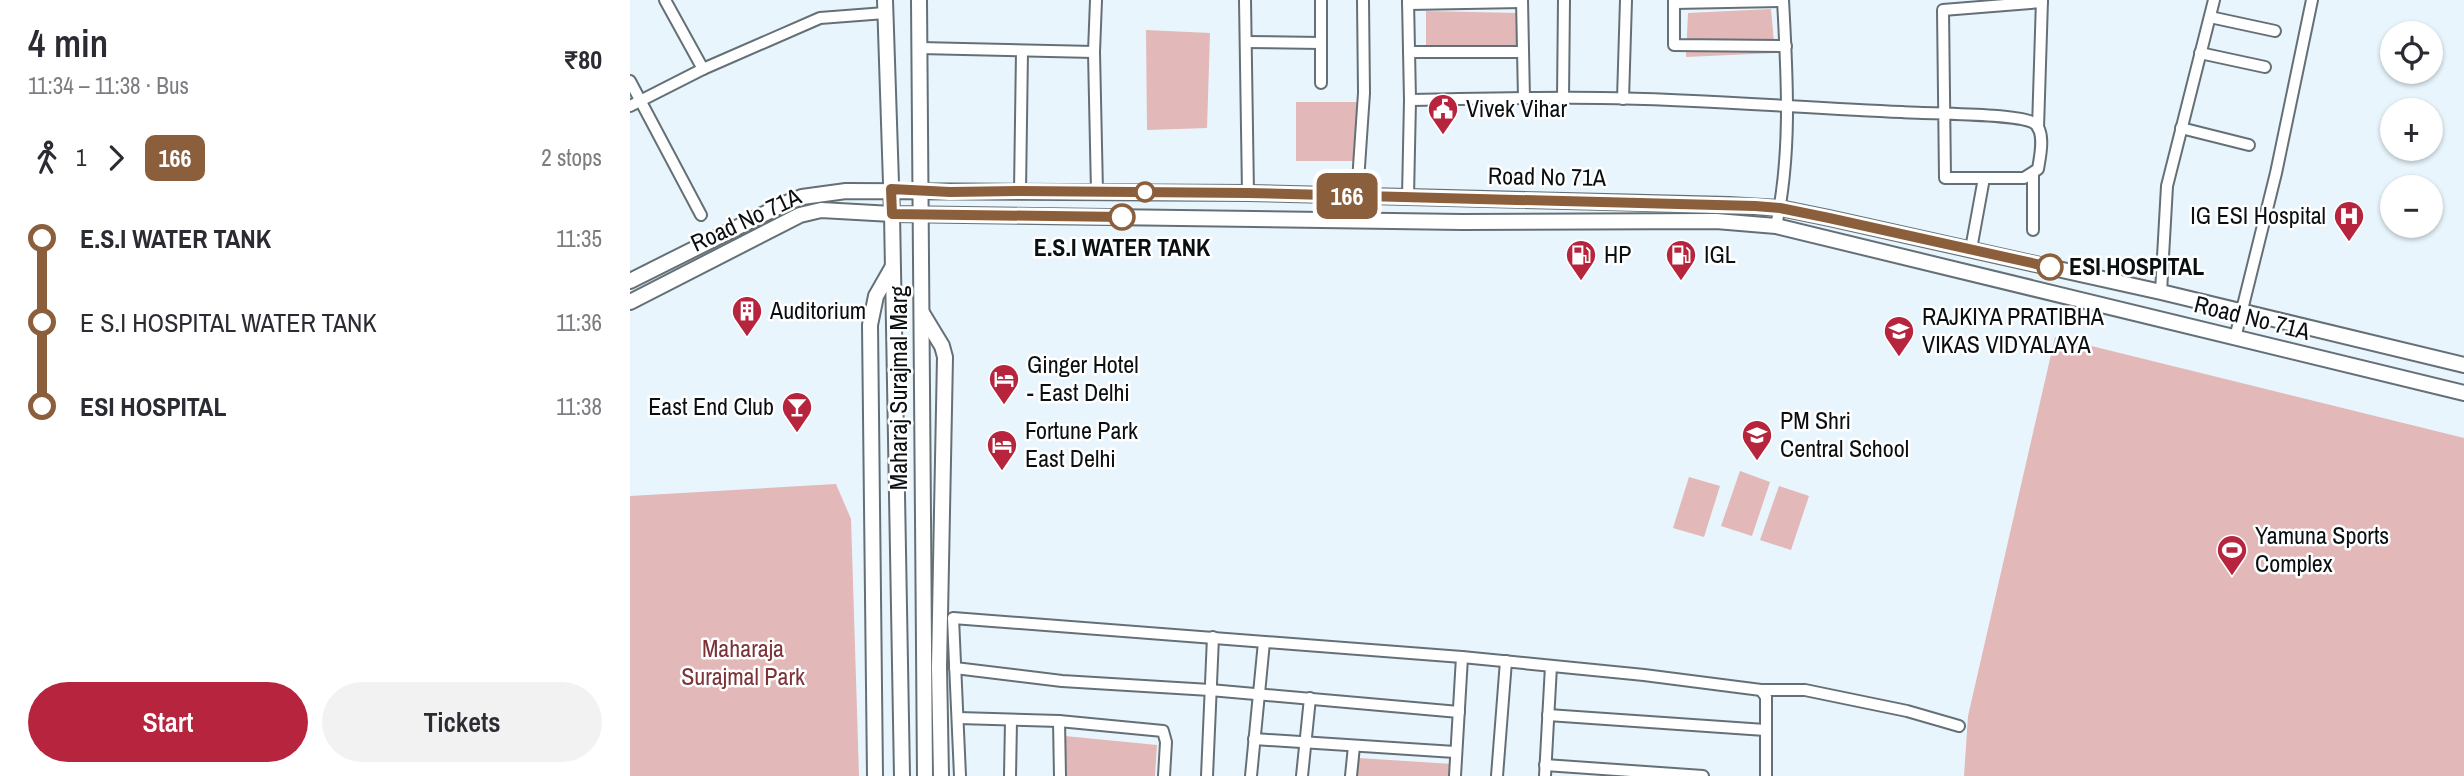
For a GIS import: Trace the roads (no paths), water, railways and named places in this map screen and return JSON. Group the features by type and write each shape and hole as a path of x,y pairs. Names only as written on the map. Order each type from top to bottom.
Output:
{"street":[{"path":"665,0 703,69"},
{"name":"Maharaj Surajmal Marg","path":"919,0 925,776"},
{"path":"1096,0 1094,52 1097,192"},
{"path":"1245,0 1248,193"},
{"path":"1321,0 1321,83"},
{"path":"1357,196 1364,93 1363,0"},
{"path":"1563,98 1564,0"},
{"path":"1623,99 1626,0"},
{"path":"2161,292 2167,186 2214,0"},
{"path":"2235,338 2277,169 2312,0"},
{"path":"1408,197 1408,2 1522,1 1524,99"},
{"path":"1776,226 1789,104 1786,46 1783,1 1674,1 1674,45 1786,46"},
{"path":"2042,1 2038,169 2024,178 1945,178 1943,114 1943,10 2042,1"},
{"path":"635,104 703,69 820,18 885,6"},
{"name":"Maharaj Surajmal Marg","path":"885,6 892,214 902,776"},
{"path":"2210,17 2275,31"},
{"path":"1246,43 1321,43"},
{"path":"920,48 1094,52"},
{"path":"1020,191 1022,51"},
{"path":"1409,52 1522,52"},
{"path":"2200,53 2265,67"},
{"path":"630,81 635,104 701,215"},
{"path":"1410,100 1563,98 1789,104 2006,117 2033,123 2038,128"},
{"path":"2181,128 2249,145"},
{"path":"2033,174 2033,230"},
{"path":"1971,250 1984,178"},
{"name":"Road No 71A","path":"630,281 802,197 846,191 891,189 921,192 1248,193 1729,205 1780,208 2161,292 2464,365"},
{"name":"Road No 71A","path":"630,302 800,215 821,211 1462,222 1716,221 1776,226 2464,393"},
{"name":"Maharaj Surajmal Marg","path":"875,776 870,325 876,296 893,267"},
{"path":"922,312 942,346 945,357 939,667 941,776"},
{"path":"960,776 953,618 1462,657 1761,690 1805,690 1907,711 1959,726"},
{"path":"1207,776 1213,637"},
{"path":"1251,776 1264,642"},
{"path":"1455,776 1462,657"},
{"path":"1497,776 1506,661"},
{"path":"1551,666 1545,770 1703,776"},
{"path":"923,668 939,667"},
{"path":"955,668 1062,681 1210,690 1459,712"},
{"path":"1761,690 1766,697 1766,776"},
{"path":"1302,776 1310,698"},
{"path":"1548,715 1765,730"},
{"path":"959,718 1059,721 1164,731 1164,776"},
{"path":"1010,776 1011,720"},
{"path":"1059,721 1060,776"},
{"path":"1254,739 1455,752"},
{"path":"1351,776 1354,746"}],"place":[{"name":"Vivek Vihar","path":"1443,136"},
{"name":"E.S.I WATER TANK","path":"1122,217"},
{"name":"IG ESI Hospital","path":"2349,243"},
{"name":"ESI HOSPITAL","path":"2050,267"},
{"name":"HP","path":"1581,282"},
{"name":"IGL","path":"1681,282"},
{"name":"Auditorium","path":"747,338"},
{"name":"RAJKIYA PRATIBHA VIKAS VIDYALAYA","path":"1899,358"},
{"name":"Ginger Hotel - East Delhi","path":"1004,406"},
{"name":"East End Club","path":"797,434"},
{"name":"PM Shri Central School","path":"1757,462"},
{"name":"Fortune Park East Delhi","path":"1002,472"},
{"name":"Yamuna Sports Complex","path":"2232,577"}],"park label":[{"name":"Maharaja Surajmal Park","path":"743,663"}]}
